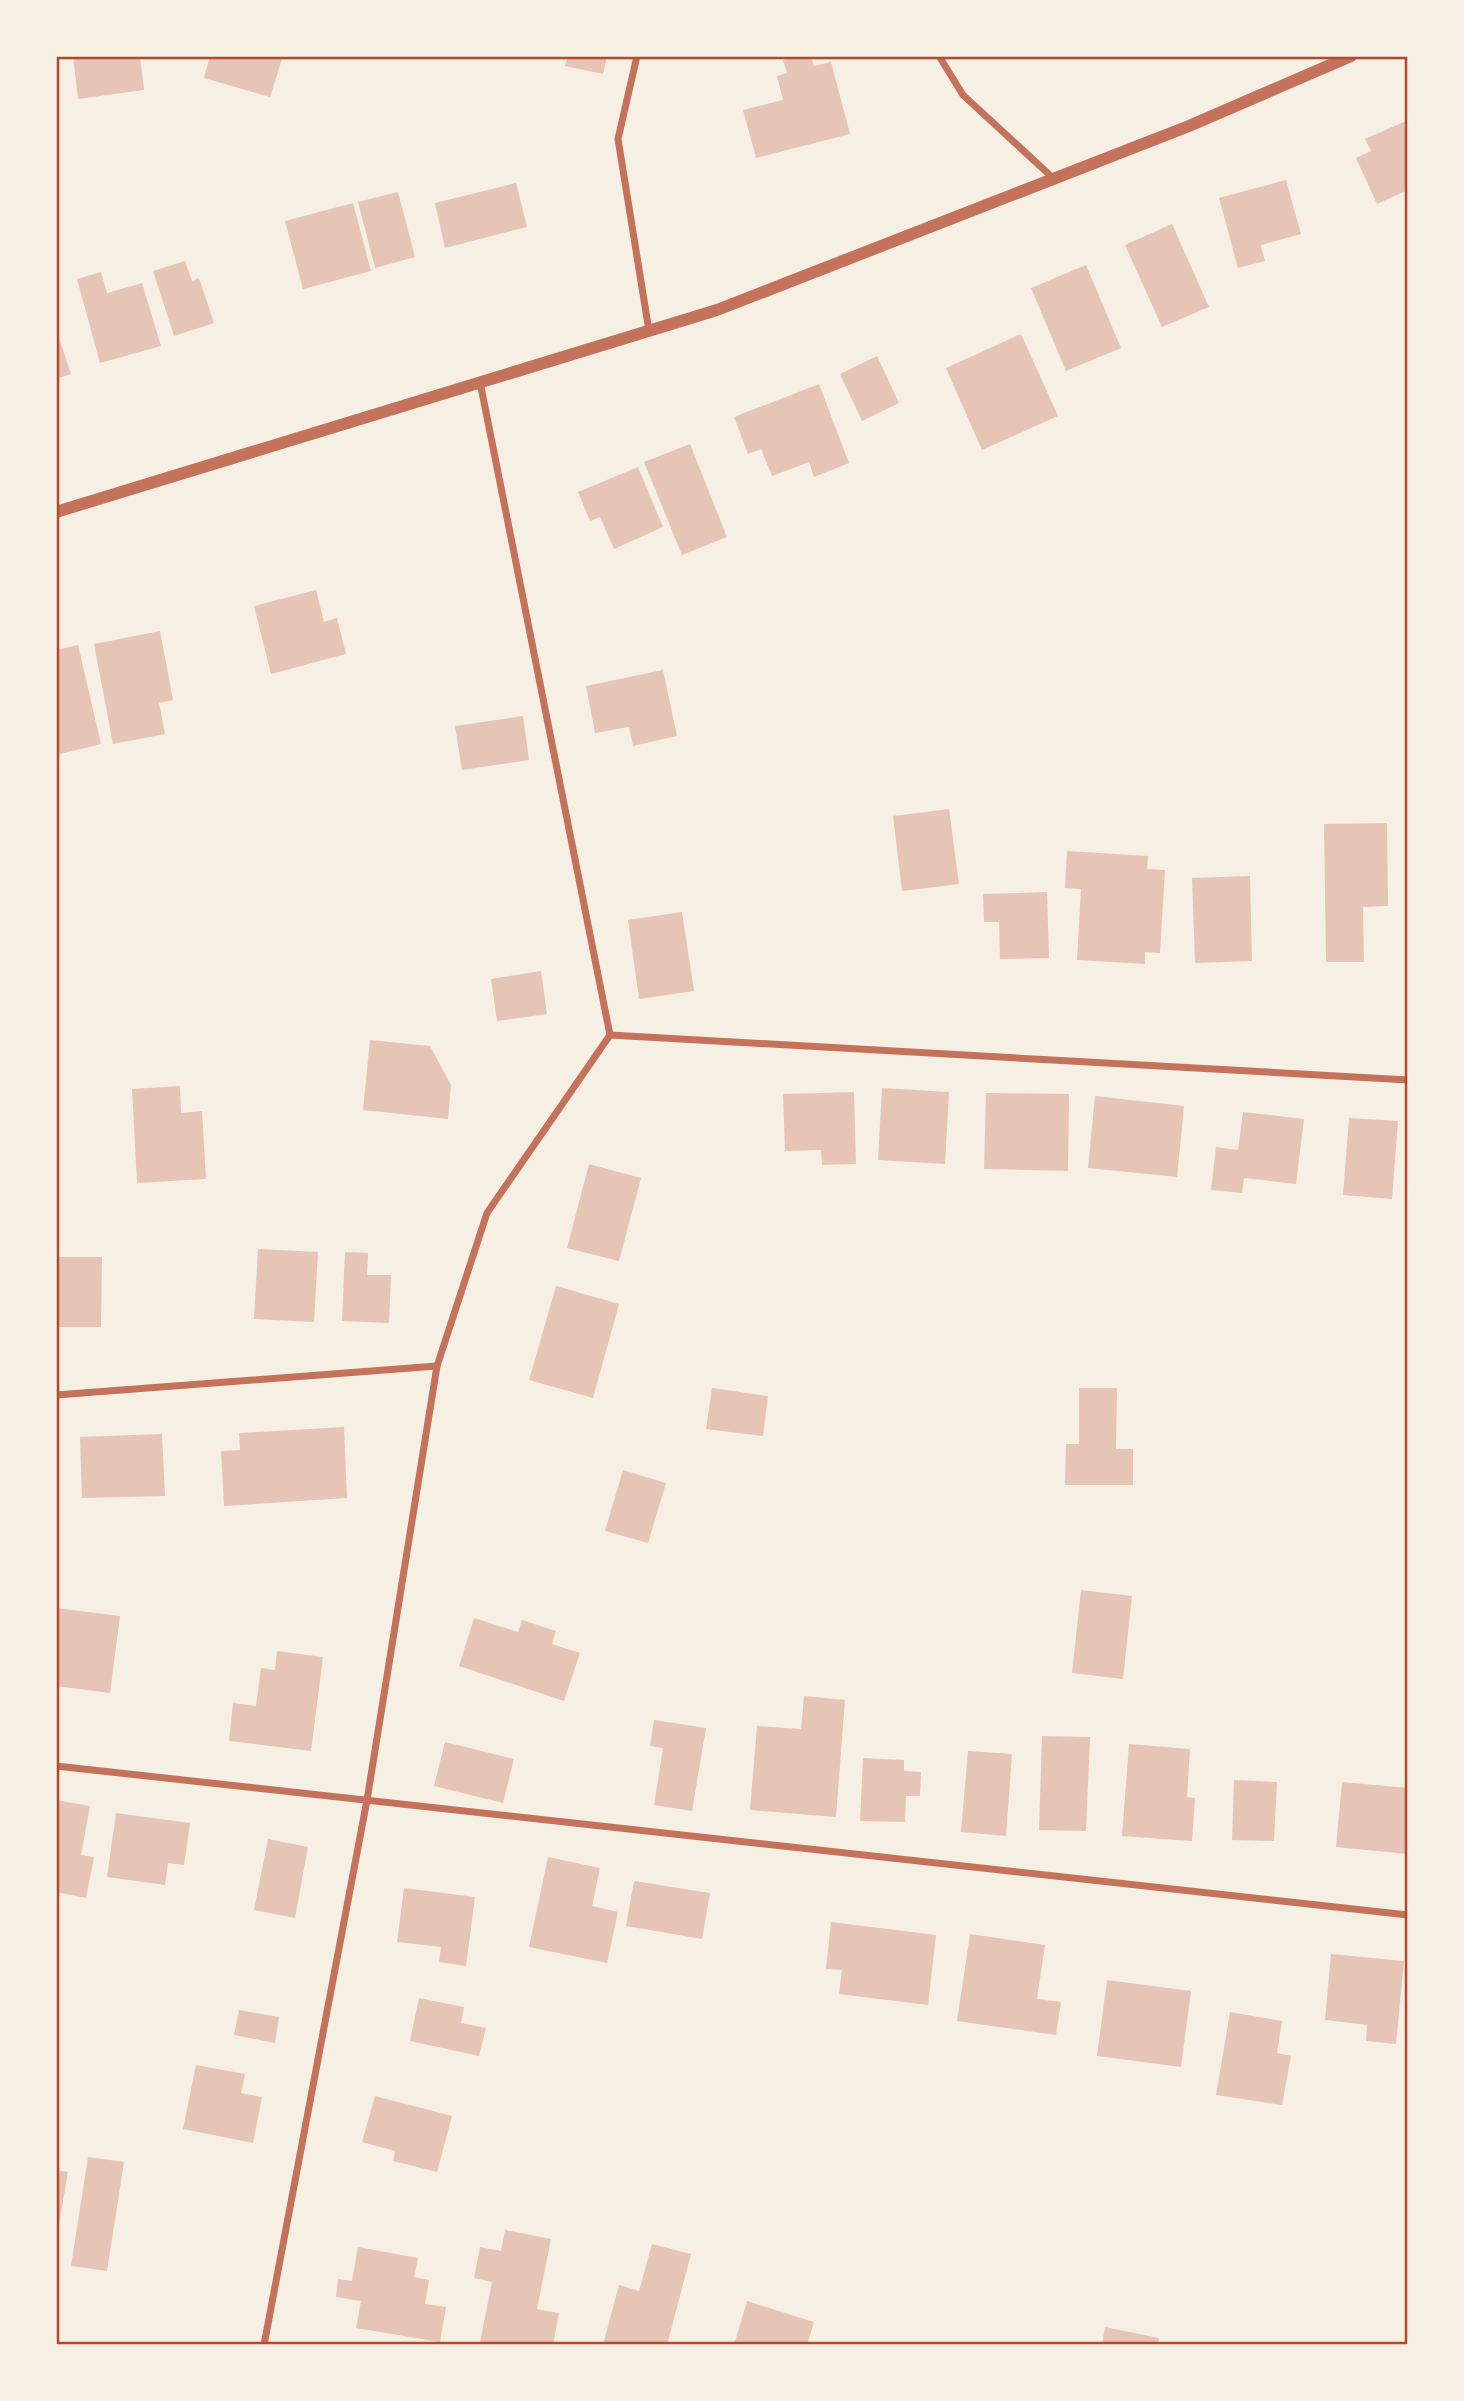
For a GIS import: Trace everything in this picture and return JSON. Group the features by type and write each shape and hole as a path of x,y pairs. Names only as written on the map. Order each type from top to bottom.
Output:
{"street":[{"path":"637,56 618,139 649,331"},
{"path":"939,56 962,95 1053,178"},
{"path":"56,512 717,310 1189,126 1351,56"},
{"path":"264,2345 367,1800 437,1366 487,1213 610,1035 480,382"},
{"path":"610,1035 1408,1080"},
{"path":"56,1395 437,1366"},
{"path":"56,1766 1408,1915"}],"building":[{"path":"73,56 140,56 144,90 78,99"},
{"path":"210,56 283,56 270,97 204,78"},
{"path":"568,56 607,56 603,74 565,66"},
{"path":"796,56 811,56 814,66 831,62 850,134 756,158 743,110 783,100 777,76 787,73 783,60"},
{"path":"1408,120 1408,190 1377,204 1356,158 1371,151 1365,139"},
{"path":"1286,180 1301,234 1261,245 1265,261 1238,268 1219,198"},
{"path":"516,183 527,227 445,248 435,203"},
{"path":"398,192 415,257 375,268 358,202"},
{"path":"353,203 371,271 303,289 285,221"},
{"path":"1172,224 1209,307 1162,327 1125,245"},
{"path":"185,261 192,281 199,278 214,323 174,336 153,271"},
{"path":"1086,265 1121,348 1066,371 1031,288"},
{"path":"101,272 107,293 142,283 161,346 100,363 77,279"},
{"path":"56,329 71,374 56,379"},
{"path":"1021,334 1058,416 982,450 946,368"},
{"path":"877,356 899,403 862,421 840,374"},
{"path":"819,384 849,463 814,477 809,462 772,476 761,449 748,454 734,417"},
{"path":"690,444 727,537 682,555 644,462"},
{"path":"638,467 663,527 614,549 600,517 590,521 578,492"},
{"path":"316,590 324,622 337,618 346,654 271,674 254,606"},
{"path":"160,631 173,700 159,703 165,734 113,744 94,644"},
{"path":"78,645 101,744 56,755 56,650"},
{"path":"663,670 677,736 633,746 629,727 595,733 586,686"},
{"path":"523,716 529,760 462,770 455,726"},
{"path":"949,809 959,884 902,891 893,816"},
{"path":"1387,823 1388,906 1363,907 1364,962 1326,962 1324,824"},
{"path":"1067,851 1148,856 1147,869 1165,870 1160,953 1145,952 1145,964 1077,960 1081,889 1065,888"},
{"path":"1250,876 1252,961 1195,963 1192,878"},
{"path":"1047,892 1049,958 1000,959 999,922 984,922 983,894"},
{"path":"682,912 694,991 639,999 628,920"},
{"path":"541,971 547,1014 497,1021 491,979"},
{"path":"370,1040 430,1046 451,1085 448,1119 363,1110"},
{"path":"180,1086 181,1113 202,1111 206,1179 137,1183 132,1089"},
{"path":"882,1088 949,1092 945,1164 878,1160"},
{"path":"854,1092 856,1164 822,1165 821,1150 785,1151 783,1094"},
{"path":"986,1093 1069,1094 1068,1171 984,1169"},
{"path":"1095,1096 1184,1106 1177,1177 1088,1168"},
{"path":"1243,1112 1304,1119 1296,1184 1244,1178 1242,1193 1211,1190 1216,1147 1238,1150"},
{"path":"1349,1118 1398,1121 1392,1199 1343,1195"},
{"path":"589,1164 641,1178 619,1261 567,1248"},
{"path":"258,1249 318,1252 314,1322 254,1319"},
{"path":"345,1252 368,1253 367,1275 391,1275 389,1323 342,1321"},
{"path":"56,1257 102,1257 101,1327 56,1327"},
{"path":"556,1286 619,1304 593,1398 529,1380"},
{"path":"712,1388 768,1396 763,1436 706,1429"},
{"path":"1079,1388 1117,1388 1116,1449 1133,1449 1133,1485 1065,1485 1066,1444 1079,1444"},
{"path":"344,1427 347,1498 224,1506 221,1451 240,1450 239,1433"},
{"path":"162,1434 165,1496 82,1498 80,1437"},
{"path":"623,1470 666,1483 648,1543 605,1531"},
{"path":"1081,1590 1132,1596 1123,1679 1072,1673"},
{"path":"56,1608 120,1616 110,1693 56,1686"},
{"path":"474,1618 518,1632 522,1620 556,1631 552,1644 580,1653 564,1701 459,1666"},
{"path":"277,1651 323,1657 311,1751 229,1741 233,1703 256,1706 261,1668 275,1670"},
{"path":"804,1696 845,1700 836,1817 750,1810 757,1726 801,1729"},
{"path":"654,1720 706,1728 692,1811 654,1805 663,1748 650,1746"},
{"path":"1042,1736 1090,1737 1086,1831 1039,1830"},
{"path":"445,1742 514,1759 503,1803 434,1786"},
{"path":"1129,1744 1190,1749 1187,1797 1195,1798 1192,1841 1122,1836"},
{"path":"968,1751 1012,1754 1006,1836 961,1832"},
{"path":"863,1758 904,1760 904,1771 921,1772 920,1796 906,1796 905,1822 860,1821"},
{"path":"1234,1780 1277,1782 1274,1841 1232,1840"},
{"path":"1342,1782 1408,1788 1408,1854 1336,1847"},
{"path":"56,1800 90,1806 81,1855 94,1857 86,1898 56,1892"},
{"path":"116,1813 190,1823 184,1865 168,1863 165,1885 107,1877"},
{"path":"268,1839 308,1847 295,1918 254,1910"},
{"path":"548,1857 600,1868 592,1906 618,1912 607,1963 529,1947"},
{"path":"634,1881 710,1893 702,1939 626,1926"},
{"path":"404,1888 475,1897 466,1966 439,1962 441,1947 397,1942"},
{"path":"831,1922 936,1935 928,2005 839,1994 842,1970 826,1969"},
{"path":"970,1934 1045,1945 1037,1999 1061,2002 1056,2035 957,2021"},
{"path":"1331,1954 1404,1961 1396,2044 1366,2041 1367,2025 1325,2020"},
{"path":"1107,1980 1191,1991 1181,2067 1097,2056"},
{"path":"419,1998 464,2007 461,2023 486,2028 479,2056 410,2041"},
{"path":"239,2010 279,2017 275,2043 234,2035"},
{"path":"1230,2012 1282,2021 1277,2053 1291,2056 1282,2105 1216,2095"},
{"path":"196,2065 245,2074 241,2093 262,2097 253,2143 183,2129"},
{"path":"375,2096 452,2116 437,2172 393,2161 395,2151 362,2142"},
{"path":"88,2157 124,2162 107,2271 71,2266"},
{"path":"56,2170 68,2172 57,2236 56,2236"},
{"path":"505,2230 551,2239 537,2309 559,2313 553,2345 494,2345 480,2342 492,2282 474,2278 480,2247 501,2251"},
{"path":"652,2244 691,2254 667,2345 603,2345 619,2285 639,2291"},
{"path":"358,2247 418,2258 414,2277 429,2280 425,2304 446,2307 440,2342 356,2328 361,2301 336,2297 338,2279 352,2281"},
{"path":"747,2301 814,2322 807,2345 734,2345"},
{"path":"1105,2327 1159,2338 1158,2345 1102,2345"}]}
